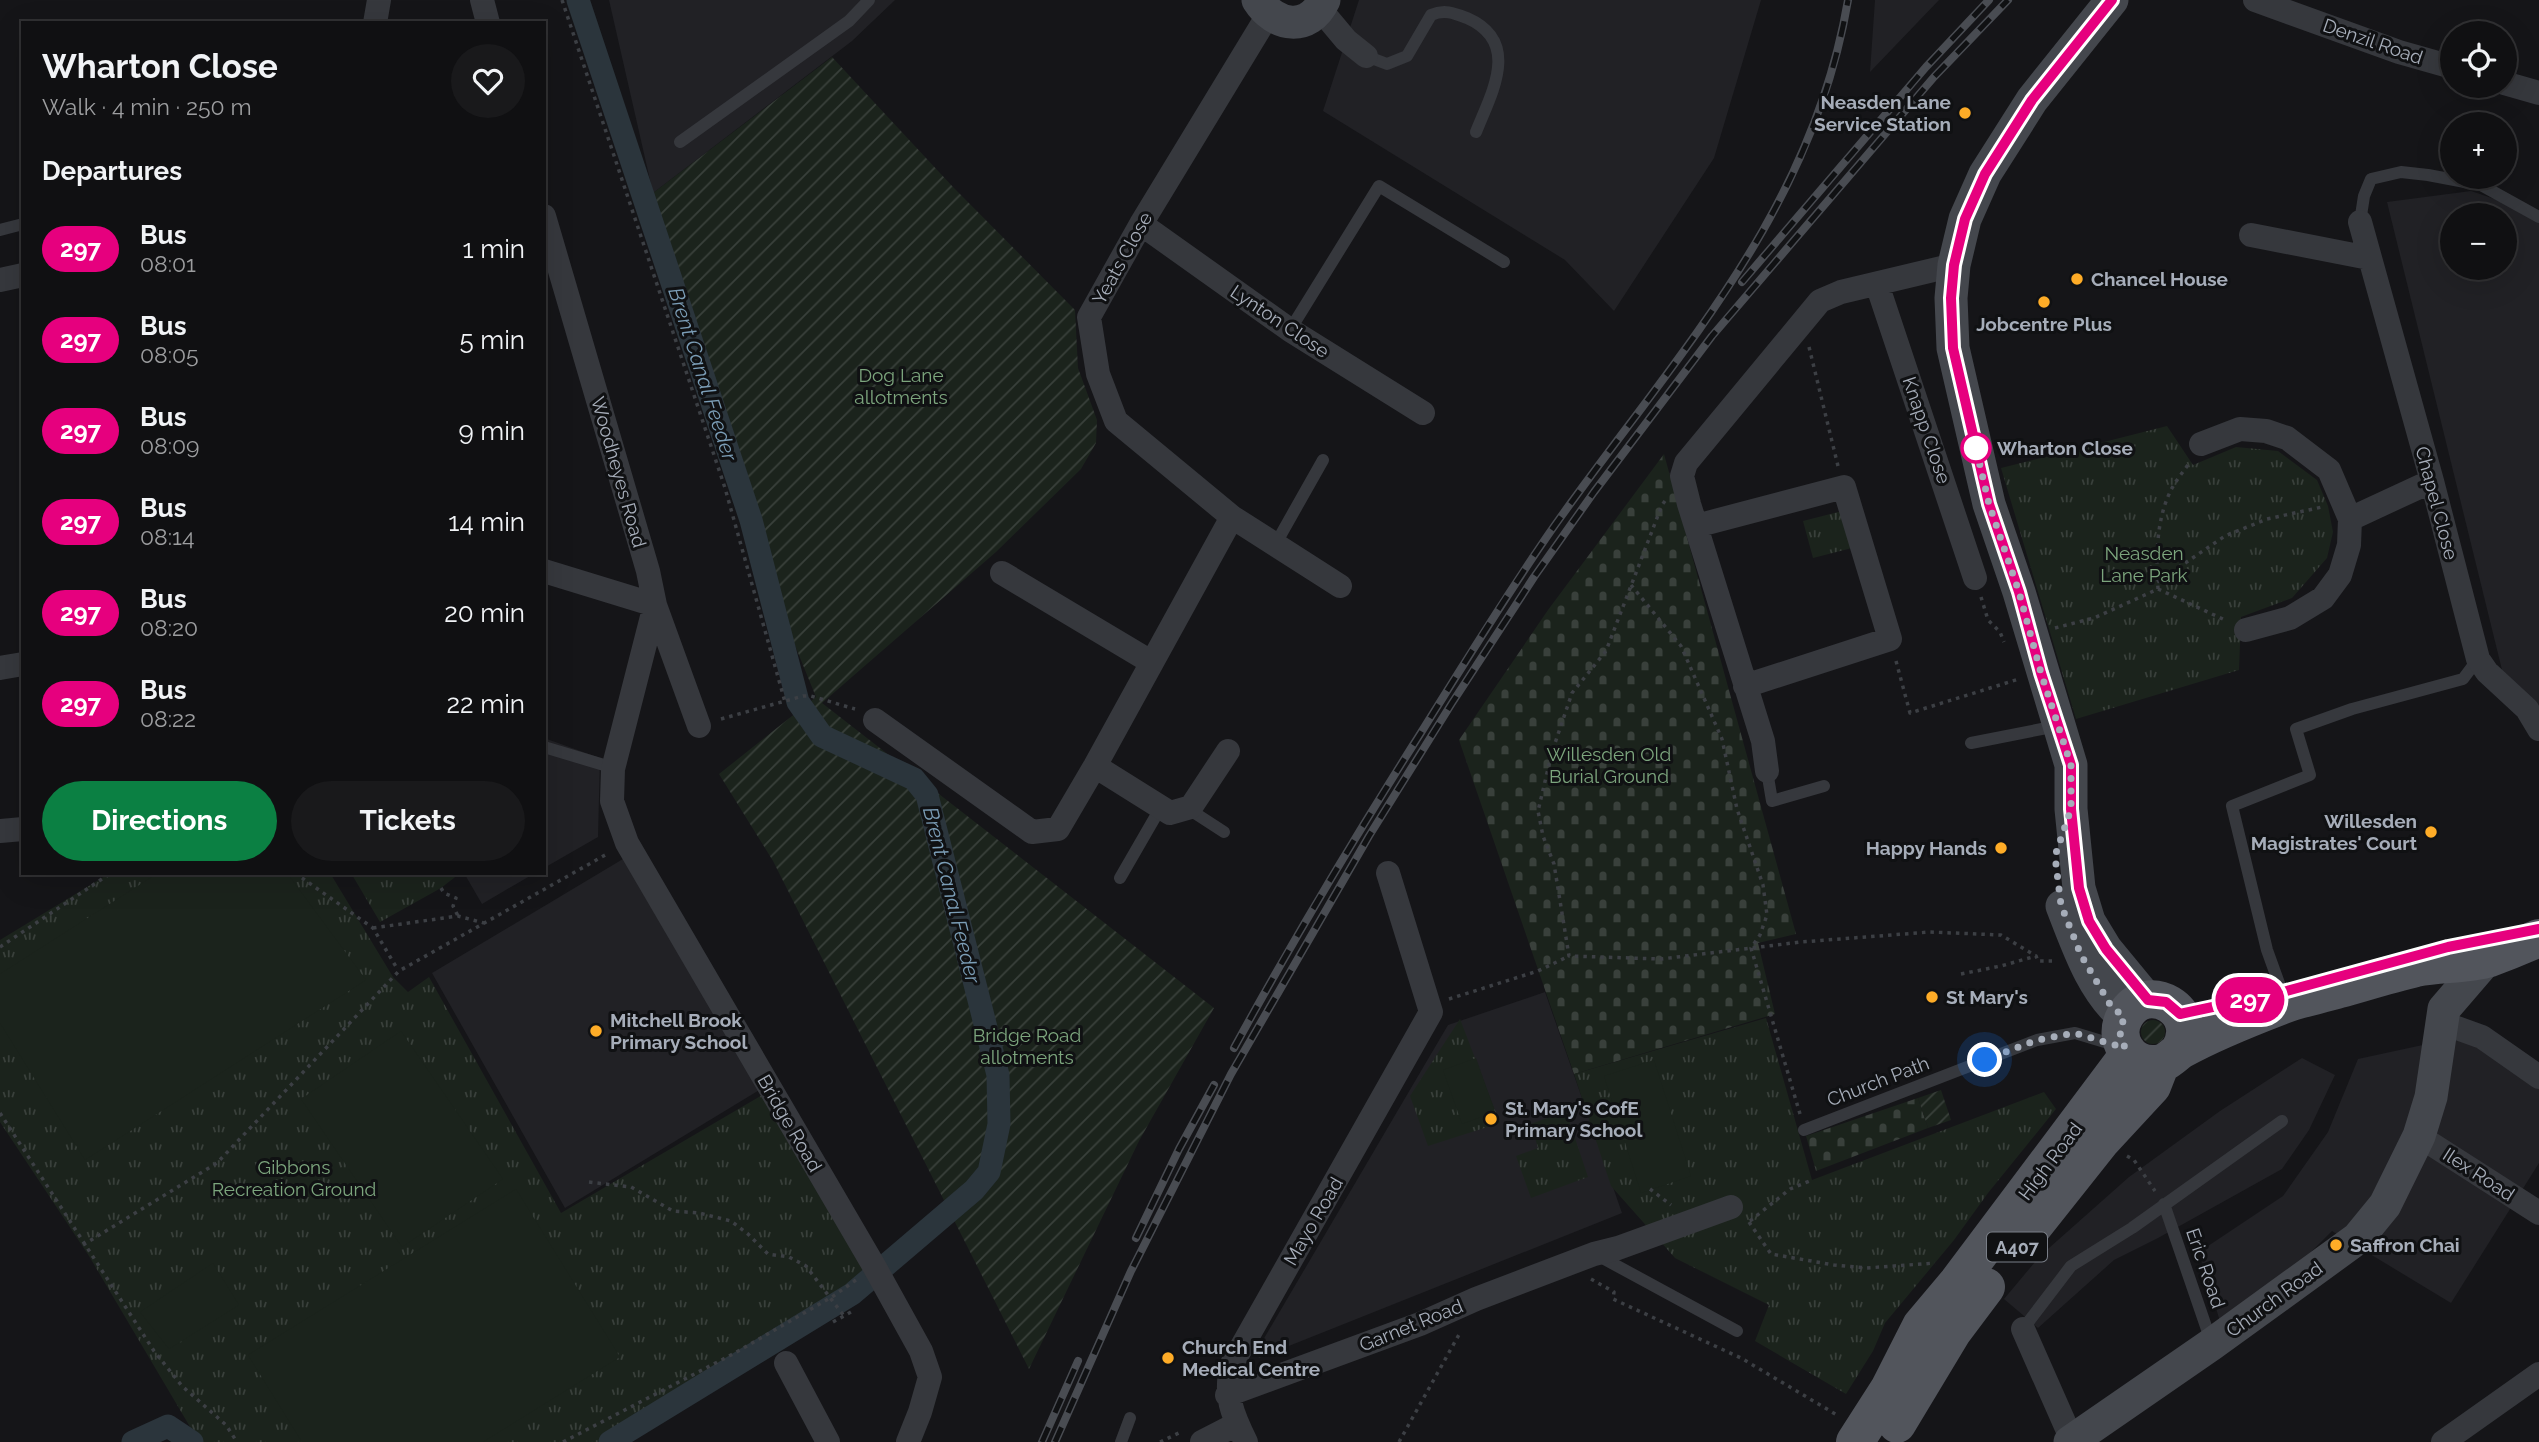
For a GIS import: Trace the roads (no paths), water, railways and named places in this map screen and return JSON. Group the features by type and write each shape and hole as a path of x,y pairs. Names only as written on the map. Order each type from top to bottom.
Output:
{"main road":[{"path":"2112,0 2032,100 1985,174 1965,219 1954,265 1951,298 1953,348 1989,504 2019,592 2025,673 2058,726 2071,765 2071,809 2055,856 2061,905 2081,955 2111,1006 2149,1035"},
{"path":"1263,7 1280,20 1299,22 1311,17 1322,4"},
{"name":"High Road","path":"1850,1430 1889,1389 1922,1326 2149,1035 2438,959 2539,929"},
{"name":"High Road","path":"2438,959 2487,959 2539,938"},
{"path":"2438,959 2444,1016"},
{"path":"2444,1016 2487,959"},
{"name":"Church Road","path":"2071,1441 2212,1344 2358,1238 2385,1205 2419,1136 2431,1097 2444,1016"},
{"name":"High Road","path":"1886,1442 1953,1331 2102,1140 2152,1086 2149,1035"}],"street":[{"path":"375,21 379,0"},
{"path":"482,0 487,21"},
{"name":"Denzil Road","path":"2255,0 2399,52 2440,64"},
{"path":"1322,4 1346,40 1366,56"},
{"name":"Yeats Close","path":"1263,7 1089,317 1098,374 1116,421 1232,517 1340,586"},
{"path":"2517,87 2539,93"},
{"name":"Chapel Close","path":"2360,222 2478,659 2487,672 2527,709 2539,729"},
{"name":"Woodheyes Road","path":"546,223 648,571 655,605 699,726"},
{"name":"Lynton Close","path":"1141,224 1290,330 1423,413"},
{"path":"2251,235 2369,258"},
{"path":"1768,771 1763,741 1682,476 1686,463 1820,301 1841,292 1954,265"},
{"name":"Knapp Close","path":"1877,284 1975,578"},
{"path":"2201,444 2240,429 2266,431 2287,438 2329,470 2346,511 2349,545 2340,575 2323,598 2290,618 2246,630"},
{"path":"2346,511 2432,481"},
{"path":"1696,526 1844,487 1890,639 1745,686"},
{"path":"875,720 1032,832 1058,830 1232,517"},
{"path":"546,572 655,605"},
{"path":"1002,573 1151,662"},
{"name":"Bridge Road","path":"655,605 614,768 612,800 627,843 874,1266 921,1352 930,1377 908,1442"},
{"path":"0,668 21,664"},
{"path":"1095,766 1170,813 1191,807 1228,751"},
{"path":"0,831 21,829"},
{"name":"Mayo Road","path":"1227,1395 1232,1364 1431,1012 1388,873"},
{"path":"2444,1016 2482,1037 2539,1077"},
{"name":"Ilex Road","path":"2419,1136 2539,1213"},
{"name":"Garnet Road","path":"1227,1395 1420,1324 1476,1299 1594,1254 1740,1214"},
{"path":"2023,1329 2071,1441"},
{"path":"786,1363 828,1442"},
{"path":"2444,1442 2539,1374"},
{"path":"1202,1442 1241,1433 1227,1395"}],"lane":[{"path":"680,142 849,21 869,0"},
{"path":"1366,56 1387,64 1407,56 1431,15 1438,12 1453,13 1472,20 1487,31 1499,57 1499,76 1476,132"},
{"path":"2360,222 2364,195 2371,179 2401,172 2481,185 2539,217"},
{"path":"1290,330 1378,186 1504,262"},
{"path":"0,230 21,225"},
{"path":"1275,545 1323,460"},
{"path":"2284,998 2267,950 2232,806 2310,775 2296,729 2363,706 2462,679 2478,659"},
{"path":"1971,743 2058,726"},
{"path":"546,748 614,768"},
{"path":"1768,771 1772,800 1824,786"},
{"path":"1120,878 1161,807"},
{"path":"1187,808 1224,832"},
{"name":"Church Path","path":"1804,1130 2037,1040 2075,1033 2149,1035"},
{"path":"2023,1329 2071,1266 2132,1228 2282,1121"},
{"name":"Eric Road","path":"2164,1204 2212,1344"},
{"path":"1594,1254 1737,1331"},
{"path":"1121,1442 1129,1418"}],"waterway":[{"name":"Brent Canal Feeder","path":"578,0 751,520 798,702 822,736 914,779 927,795 998,1075 999,1124 989,1172 974,1190 852,1294 610,1442"},
{"name":"Brent Canal Feeder","path":"133,1442 168,1426 192,1442"}],"railway":[{"path":"1234,1048 1349,849 1504,601 1555,525 1691,341 1771,216 1804,149 1830,77 1848,0"},
{"path":"1742,282 1926,67 1989,0"},
{"path":"1055,1442 1131,1271 1231,1074 1369,836 1534,577 1594,492 1712,336 1934,77 2008,0"},
{"path":"1136,1238 1179,1149 1214,1085"},
{"path":"1042,1442 1078,1361"}],"place":[{"name":"Neasden Lane Service Station","path":"1965,113"},
{"name":"Chancel House","path":"2077,279"},
{"name":"Jobcentre Plus","path":"2044,302"},
{"name":"Wharton Close","path":"1976,448"},
{"name":"Willesden Magistrates' Court","path":"2431,832"},
{"name":"Happy Hands","path":"2001,848"},
{"name":"St Mary's","path":"1932,997"},
{"name":"Mitchell Brook Primary School","path":"596,1031"},
{"name":"St. Mary's CofE Primary School","path":"1491,1119"},
{"name":"Saffron Chai","path":"2336,1245"},
{"name":"Church End Medical Centre","path":"1168,1358"}],"park label":[{"name":"Dog Lane allotments","path":"901,386"},
{"name":"Neasden Lane Park","path":"2144,564"},
{"name":"Willesden Old Burial Ground","path":"1609,765"},
{"name":"Bridge Road allotments","path":"1027,1046"},
{"name":"Gibbons Recreation Ground","path":"294,1178"}]}
